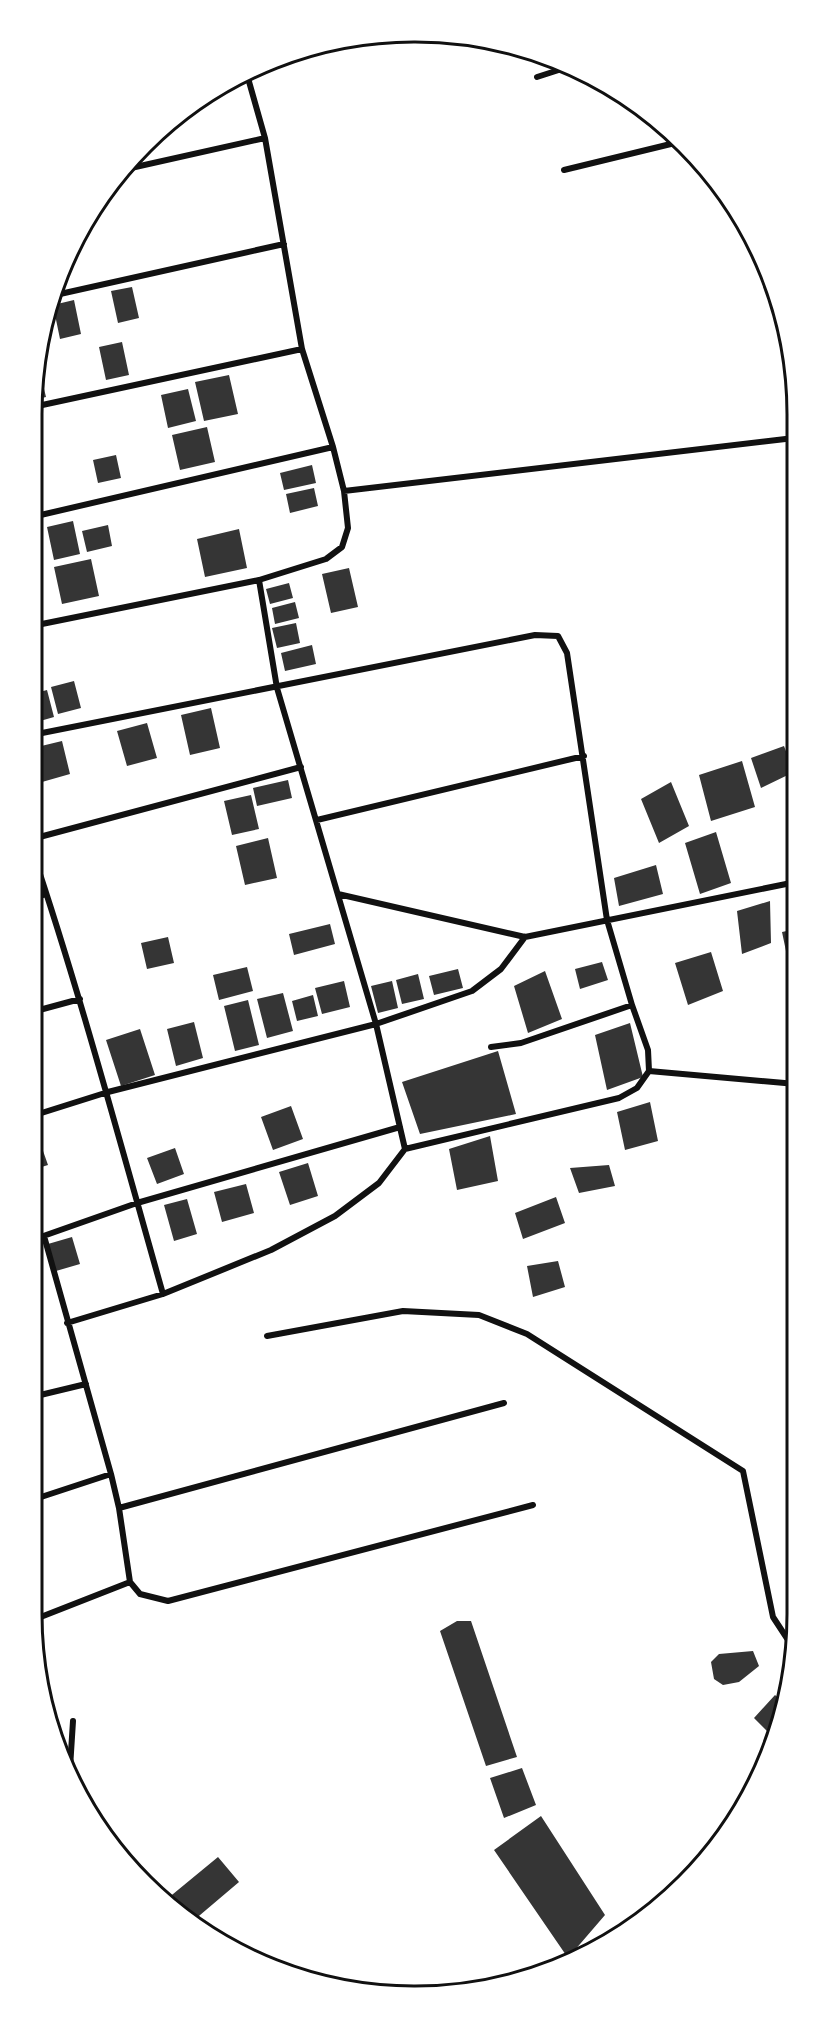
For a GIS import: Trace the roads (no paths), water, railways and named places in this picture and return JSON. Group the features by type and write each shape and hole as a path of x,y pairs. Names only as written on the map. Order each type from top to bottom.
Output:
{"street":[{"path":"537,77 558,70"},
{"path":"42,624 259,580 326,559 342,547 348,528 344,491 333,447 302,349 265,138 249,81"},
{"path":"136,167 265,138"},
{"path":"564,170 671,144"},
{"path":"63,293 284,244"},
{"path":"42,405 302,349"},
{"path":"344,491 787,439"},
{"path":"42,515 333,447"},
{"path":"259,580 277,688 376,1024 405,1149"},
{"path":"42,733 535,635 558,636 567,653 608,920 632,1005 648,1050 649,1071 637,1088 619,1098 405,1149 380,1183 335,1216 271,1250 163,1294 68,1323"},
{"path":"316,820 584,756"},
{"path":"42,836 301,767"},
{"path":"42,881 108,1092 118,1142 163,1294"},
{"path":"338,894 525,937 787,884"},
{"path":"42,895 46,894"},
{"path":"42,1113 108,1092 376,1024 472,991 501,969 525,937"},
{"path":"42,1009 80,999"},
{"path":"491,1047 521,1043 632,1005"},
{"path":"649,1071 787,1083"},
{"path":"400,1127 137,1203 44,1236 111,1474 119,1508 130,1582 140,1594 168,1601 533,1505"},
{"path":"267,1336 403,1311 479,1315 527,1334 743,1471 773,1617 786,1638"},
{"path":"42,1395 86,1384"},
{"path":"119,1508 504,1403"},
{"path":"42,1497 111,1474"},
{"path":"42,1616 130,1582"},
{"path":"71,1757 73,1721"}]}
